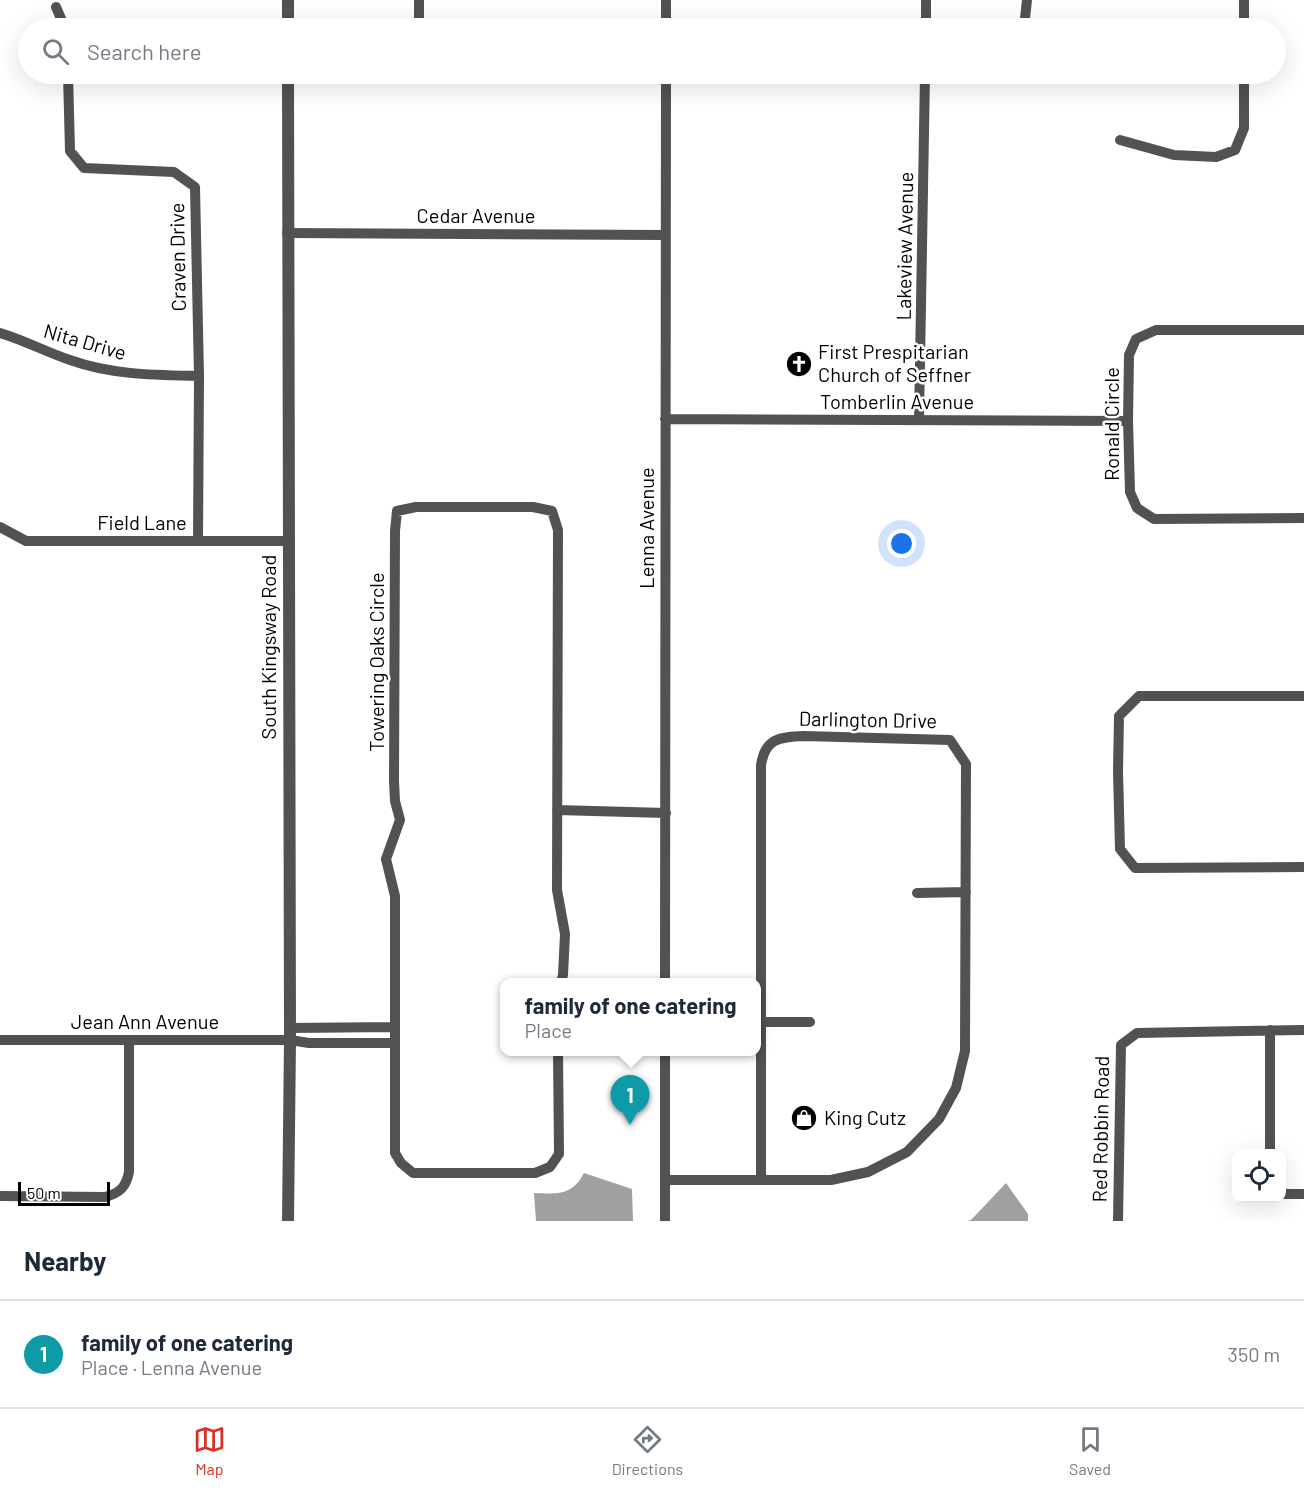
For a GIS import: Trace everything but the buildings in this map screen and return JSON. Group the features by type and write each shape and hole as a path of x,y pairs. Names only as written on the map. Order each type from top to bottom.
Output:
{"street":[{"path":"288,0 288,18"},
{"path":"419,0 419,18"},
{"path":"666,0 666,18"},
{"path":"926,0 926,18"},
{"path":"1025,18 1028,0"},
{"path":"1244,0 1244,18"},
{"path":"56,7 60,18"},
{"name":"Craven Drive","path":"68,84 70,152 84,168 174,171 195,188 199,375 198,541"},
{"name":"South Kingsway Road","path":"288,84 290,1034 288,1221"},
{"name":"Lenna Avenue","path":"665,978 666,84"},
{"name":"Lakeview Avenue","path":"919,420 925,84"},
{"path":"1120,140 1174,155 1216,157 1235,150 1244,128 1244,84"},
{"name":"Cedar Avenue","path":"287,233 665,235"},
{"name":"Ronald Circle","path":"1304,330 1156,330 1136,339 1129,356 1128,421 1130,492 1137,508 1154,519 1304,518"},
{"name":"Nita Drive","path":"0,333 70,361 104,370 144,375 199,375"},
{"name":"Tomberlin Avenue","path":"665,419 1128,421"},
{"name":"Towering Oaks Circle","path":"558,1056 559,1154 550,1167 535,1173 413,1173 400,1163 395,1153 394,896 386,859 400,820 395,801 394,781 395,531 398,512 416,507 533,507 552,511 558,531 557,890 566,934 562,978"},
{"name":"Field Lane","path":"0,527 27,541 289,541"},
{"path":"1304,696 1139,696 1119,716 1118,771 1120,849 1135,868 1304,867"},
{"name":"Darlington Drive","path":"788,737 950,740 966,764 965,1051 956,1088 939,1119 906,1152 868,1172 831,1180 761,1180 761,1022 761,765 763,755 772,742 788,737"},
{"path":"557,810 666,813"},
{"path":"917,893 966,892"},
{"path":"761,1022 810,1022"},
{"path":"290,1034 395,1027"},
{"path":"1270,1030 1270,1149"},
{"name":"Red Robbin Road","path":"1118,1221 1121,1045 1137,1033 1304,1030"},
{"path":"290,1034 309,1043 395,1043"},
{"name":"Jean Ann Avenue","path":"0,1040 129,1040 290,1034"},
{"path":"0,1196 105,1197 115,1194 122,1188 129,1172 129,1040"},
{"path":"665,1056 665,1221"},
{"path":"665,1180 761,1180"},
{"path":"1286,1194 1304,1194"}],"shaded area":[{"path":"584,1173 632,1189 633,1221 536,1221 534,1193 557,1193 569,1190"},
{"path":"1006,1183 1028,1214 1028,1221 968,1221 972,1219"}],"place":[{"name":"First Prespitarian Church of Seffner","path":"799,364"},
{"name":"King Cutz","path":"804,1118"},
{"name":"family of one catering","path":"630,1125"}]}
